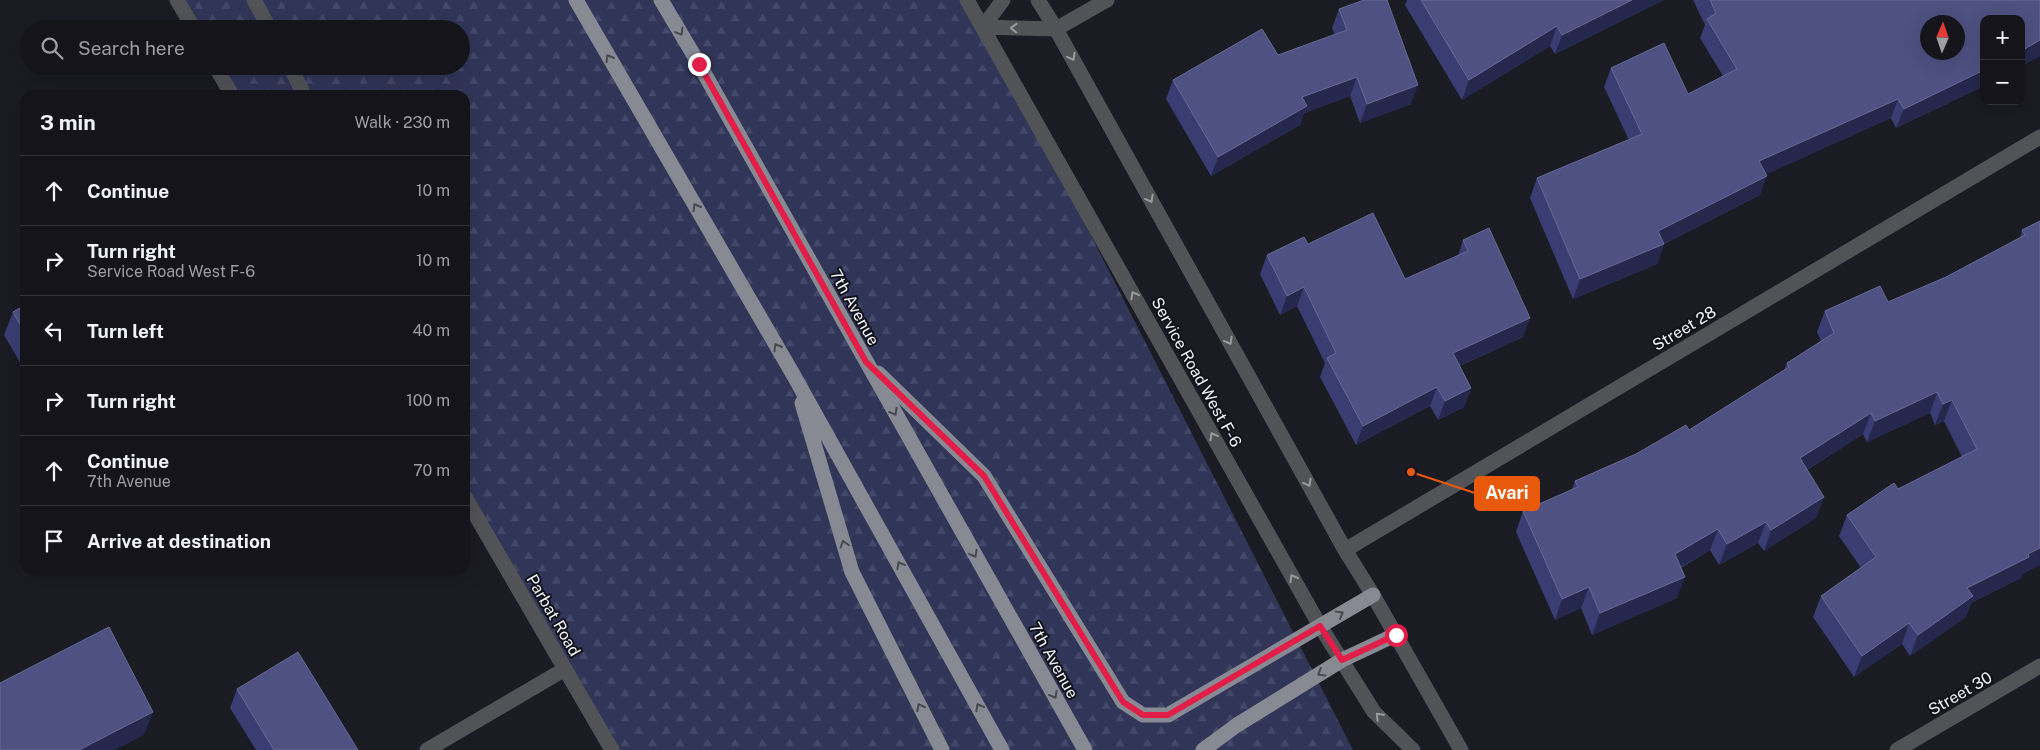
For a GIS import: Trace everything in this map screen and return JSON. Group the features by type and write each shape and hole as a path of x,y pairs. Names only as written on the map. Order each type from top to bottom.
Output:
{"main road":[{"path":"576,0 794,376 1002,750"},
{"name":"7th Avenue","path":"661,0 699,64 1085,750"},
{"path":"866,362 984,476 1123,702 1143,715 1168,715 1373,595"},
{"path":"794,376 852,572 942,750"},
{"path":"1203,750 1237,726 1342,660 1396,635"}],"street":[{"path":"177,0 189,20"},
{"path":"254,0 265,20"},
{"name":"Service Road West F-6","path":"967,0 1320,626 1374,712 1413,750"},
{"path":"983,27 1003,0"},
{"path":"1038,0 1056,29 1345,550 1373,595 1461,750"},
{"path":"983,27 1056,29 1107,0"},
{"path":"220,75 229,90"},
{"path":"294,75 302,90"},
{"name":"Street 28","path":"1345,550 2040,136"},
{"name":"Parbat Road","path":"470,506 612,750"},
{"name":"Street 30","path":"1897,750 2040,666"},
{"path":"427,750 565,670"}],"green space":[{"path":"183,0 971,0 1353,750 611,750 470,503 470,90 235,90 226,75 470,75 470,20 195,20"}],"building":[{"path":"1364,0 1387,0 1418,85 1367,104 1357,77 1302,97 1307,106 1218,157 1173,80 1262,29 1278,55 1347,30 1339,9"},
{"path":"1421,0 1632,0 1562,35 1557,26 1469,80"},
{"path":"1710,0 2040,0 2040,40 2025,49 2025,15 1980,15 1980,72 1904,109 1898,99 1759,161 1767,176 1658,231 1664,244 1580,279 1537,178 1642,134 1611,68 1664,43 1688,94 1737,69 1707,19 1716,13"},
{"path":"1373,213 1405,279 1468,251 1463,240 1489,228 1530,318 1453,353 1471,388 1445,401 1437,387 1363,426 1327,358 1336,353 1304,287 1287,296 1267,255 1304,237 1308,244"},
{"path":"2040,221 2040,548 2028,554 2029,557 1967,588 1973,596 1918,635 1909,623 1862,656 1821,596 1876,557 1847,515 1894,483 1898,489 1977,449 1952,400 1943,404 1937,392 1875,421 1871,413 1800,458 1824,497 1771,530 1766,522 1727,544 1718,529 1675,554 1685,577 1600,613 1589,587 1562,599 1523,511 1578,487 1575,481 1636,454 1686,425 1689,430 1789,367 1787,363 1834,333 1825,311 1880,286 1888,302 1946,277 2025,235 2022,230"},
{"path":"20,308 20,324 13,312"},
{"path":"109,627 153,712 79,750 0,750 0,683"},
{"path":"298,652 358,750 274,750 237,689"}],"place":[{"name":"Avari","path":"1411,472"}],"route":[{"path":"699,64 866,362 984,476 1123,702 1143,715 1168,715 1320,626 1342,660 1396,635"}]}
